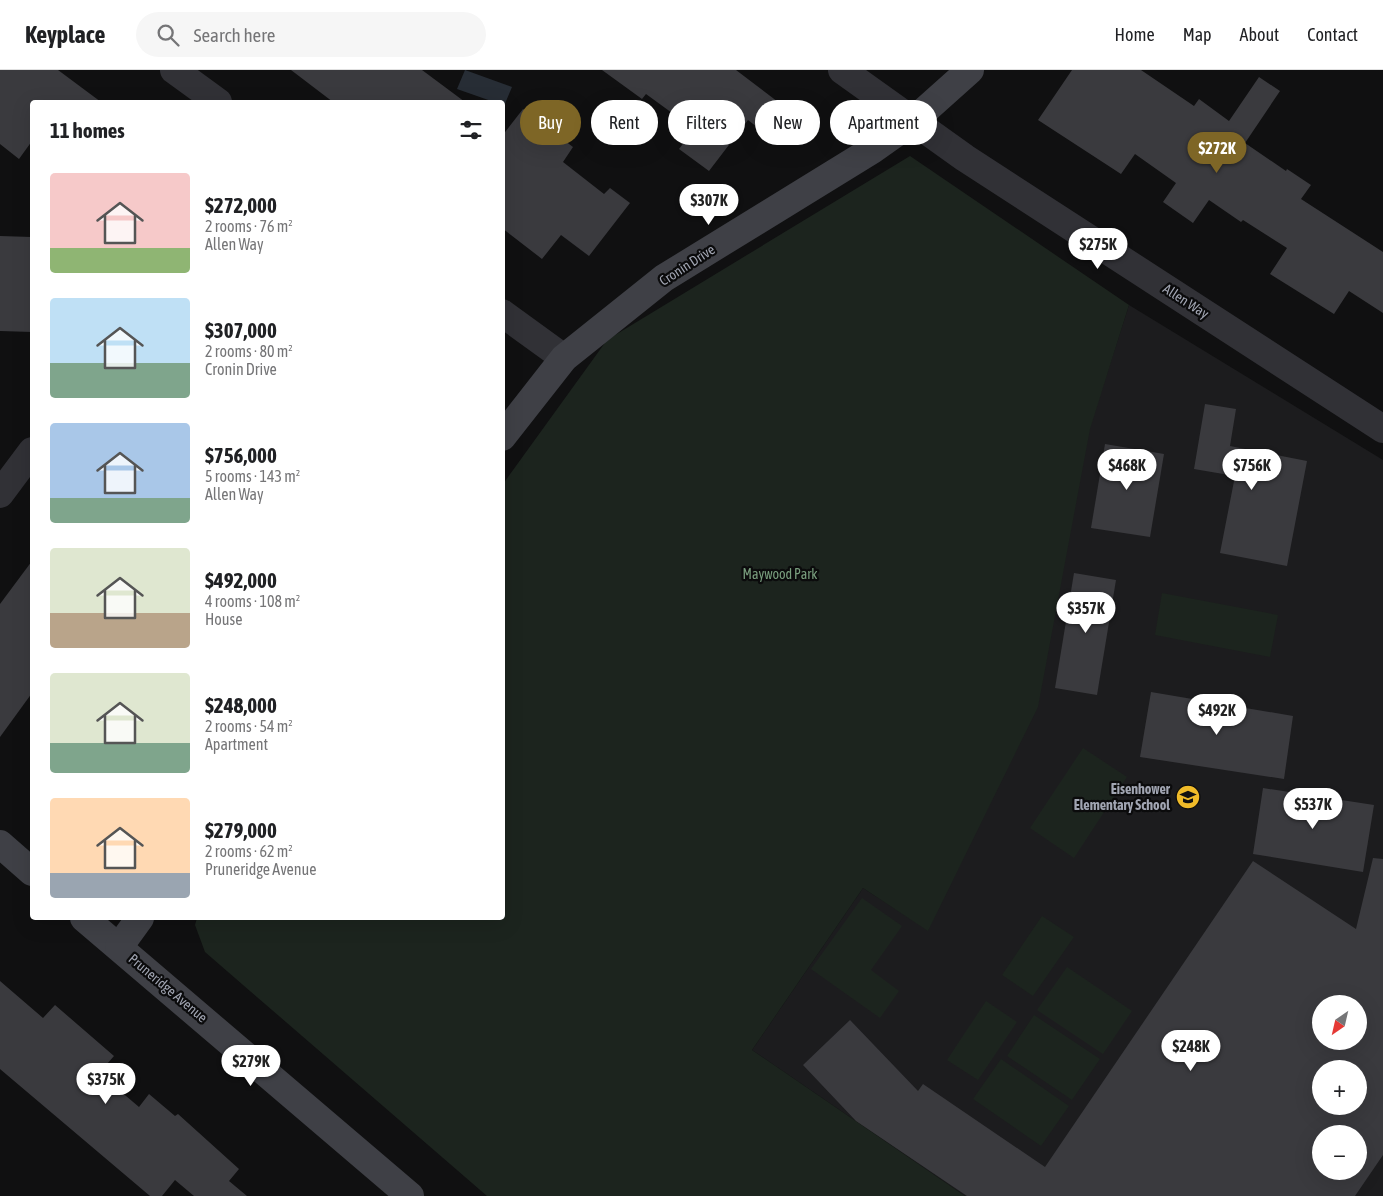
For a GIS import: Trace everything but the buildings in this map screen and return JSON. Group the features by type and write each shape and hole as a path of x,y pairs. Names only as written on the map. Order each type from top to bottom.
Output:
{"street":[{"path":"174,70 215,100"},
{"name":"Allen Way","path":"842,70 883,100"},
{"name":"Cronin Drive","path":"936,100 970,70"},
{"name":"Allen Way","path":"937,138 1383,429"},
{"name":"Cronin Drive","path":"505,433 564,358 664,278 879,145"},
{"path":"505,315 564,358"},
{"path":"0,494 30,454"},
{"path":"0,844 30,870"},
{"name":"Pruneridge Avenue","path":"86,920 410,1196"},
{"path":"119,947 139,920"}],"shaded area":[{"path":"465,70 512,87 505,104 505,100 488,100 457,89"},
{"name":"Eisenhower Elementary School","path":"1129,305 1383,460 1383,1196 965,1196 752,1050 863,888 928,930"}],"green space":[{"name":"Maywood Park","path":"910,156 1129,305 1090,429 1038,707 928,931 863,888 752,1050 965,1196 487,1196 205,952 195,925 196,920 505,920 505,481 607,340"},
{"path":"1162,593 1278,615 1270,657 1155,635"},
{"path":"1083,748 1127,777 1074,858 1030,828"},
{"path":"862,898 902,926 871,970 899,991 880,1018 811,969"},
{"path":"1042,916 1074,937 1033,996 1002,975"},
{"path":"1067,967 1132,1011 1103,1054 1037,1010"},
{"path":"986,1001 1017,1022 978,1080 947,1060"},
{"path":"1034,1015 1100,1059 1072,1100 1007,1056"},
{"path":"1001,1059 1069,1106 1041,1146 973,1099"}],"place":[{"name":"Eisenhower Elementary School","path":"1188,797"}]}
